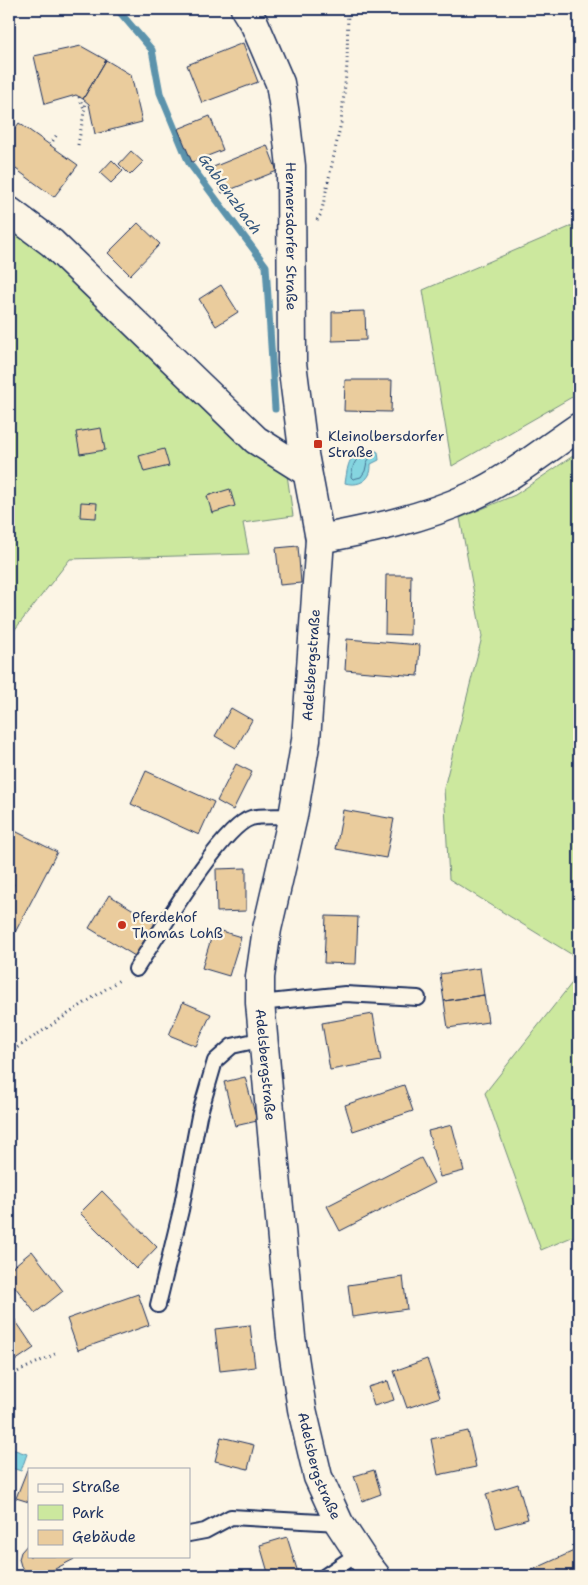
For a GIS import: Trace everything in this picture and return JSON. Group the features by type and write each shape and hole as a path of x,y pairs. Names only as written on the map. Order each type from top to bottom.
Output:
{"street":[{"name":"Hermersdorfer Straße","path":"245,9 280,83 285,115 291,166 292,363 303,448 320,539"},
{"path":"9,210 52,243 256,440 308,472"},
{"path":"320,539 426,515 472,497 494,485 579,427"},
{"name":"Adelsbergstraße","path":"320,539 306,740 293,816 267,929 260,977 260,1004 291,1337 302,1409 318,1477 339,1523 376,1576"}],"lane":[{"path":"136,969 208,859 239,824 252,817 293,816"},
{"path":"260,1004 345,994 418,998"},
{"path":"158,1305 199,1116 215,1061 232,1046 263,1039"},
{"path":"190,1534 205,1530 231,1517 339,1523"},
{"path":"325,1576 359,1553"}],"path":[{"path":"316,221 321,214 341,123 347,64 348,9"},
{"path":"79,97 85,109"},
{"path":"78,145 86,102"},
{"path":"50,145 58,133"},
{"path":"9,1053 136,969"},
{"path":"9,1376 55,1354"}],"green space":[{"path":"579,223 579,393 452,466 423,290"},
{"path":"9,225 284,454 293,516 243,523 249,554 70,559 9,637"},
{"path":"579,452 579,959 449,879 444,788 482,637 460,518 515,495"},
{"path":"579,974 579,1234 541,1250 485,1093"}],"water":[{"path":"364,449 373,449 378,452 379,460 371,464 370,473 366,479 356,484 345,483 351,459"},
{"path":"9,1448 27,1454 21,1471 9,1467"}],"building":[{"path":"243,43 258,82 202,103 187,65"},
{"path":"81,46 106,60 83,99 76,95 45,104 34,56"},
{"path":"106,60 131,75 142,122 95,134 89,104 83,99"},
{"path":"210,116 223,150 192,162 178,129"},
{"path":"19,123 78,165 54,197 9,164 9,137"},
{"path":"267,145 277,171 222,193 211,168"},
{"path":"131,151 143,162 130,175 119,164"},
{"path":"112,160 123,171 111,183 100,173"},
{"path":"138,223 160,244 130,275 108,253"},
{"path":"221,285 238,312 216,326 199,299"},
{"path":"365,311 366,340 332,341 332,312"},
{"path":"345,380 392,380 391,412 344,411"},
{"path":"101,428 105,450 80,454 76,432"},
{"path":"164,449 169,466 144,472 139,456"},
{"path":"230,489 235,506 212,513 207,496"},
{"path":"81,502 97,503 96,518 80,517"},
{"path":"298,546 301,583 280,585 276,548"},
{"path":"386,575 411,575 410,635 385,634"},
{"path":"347,639 420,645 418,676 345,670"},
{"path":"231,708 252,720 236,748 215,736"},
{"path":"236,764 252,772 233,810 217,801"},
{"path":"146,771 214,802 199,835 131,804"},
{"path":"343,810 394,819 386,858 336,849"},
{"path":"15,831 57,852 9,944 9,894 14,884 9,881 9,842"},
{"path":"246,868 246,911 217,912 216,869"},
{"name":"Pferdehof Thomas Lohß","path":"109,895 155,923 135,956 89,928"},
{"path":"326,916 358,917 356,964 324,963"},
{"path":"214,929 241,937 229,976 202,968"},
{"path":"480,968 484,995 444,1001 440,974"},
{"path":"484,995 488,1022 448,1028 444,1001"},
{"path":"183,1002 211,1014 196,1046 169,1035"},
{"path":"373,1014 381,1061 330,1070 322,1023"},
{"path":"245,1077 257,1121 235,1126 224,1082"},
{"path":"404,1085 413,1111 353,1131 345,1105"},
{"path":"452,1125 464,1171 440,1177 428,1131"},
{"path":"421,1158 434,1183 340,1231 327,1206"},
{"path":"102,1191 157,1247 136,1269 80,1213"},
{"path":"32,1251 63,1291 35,1313 9,1279 9,1270"},
{"path":"403,1277 407,1309 352,1317 348,1285"},
{"path":"138,1294 149,1325 78,1350 67,1319"},
{"path":"9,1311 34,1348 9,1365"},
{"path":"250,1325 255,1367 220,1371 215,1329"},
{"path":"427,1359 440,1397 407,1408 394,1371"},
{"path":"388,1381 394,1400 374,1406 368,1387"},
{"path":"468,1431 476,1467 438,1475 431,1439"},
{"path":"221,1437 254,1445 248,1469 215,1461"},
{"path":"27,1470 28,1470 28,1502 16,1498"},
{"path":"374,1470 381,1494 362,1501 354,1476"},
{"path":"518,1484 528,1519 496,1528 486,1494"},
{"path":"287,1537 299,1576 269,1576 260,1545"},
{"path":"28,1544 28,1558 76,1558 53,1570 47,1576 31,1576 21,1566 19,1559 21,1552"},
{"path":"576,1550 579,1558 579,1576 519,1576"}],"waterway":[{"name":"Gablenzbach","path":"117,9 152,50 160,93 189,163 266,266 275,409"}],"place":[{"name":"Kleinolbersdorfer Straße","path":"318,444"},
{"name":"Pferdehof Thomas Lohß","path":"122,925"}]}
